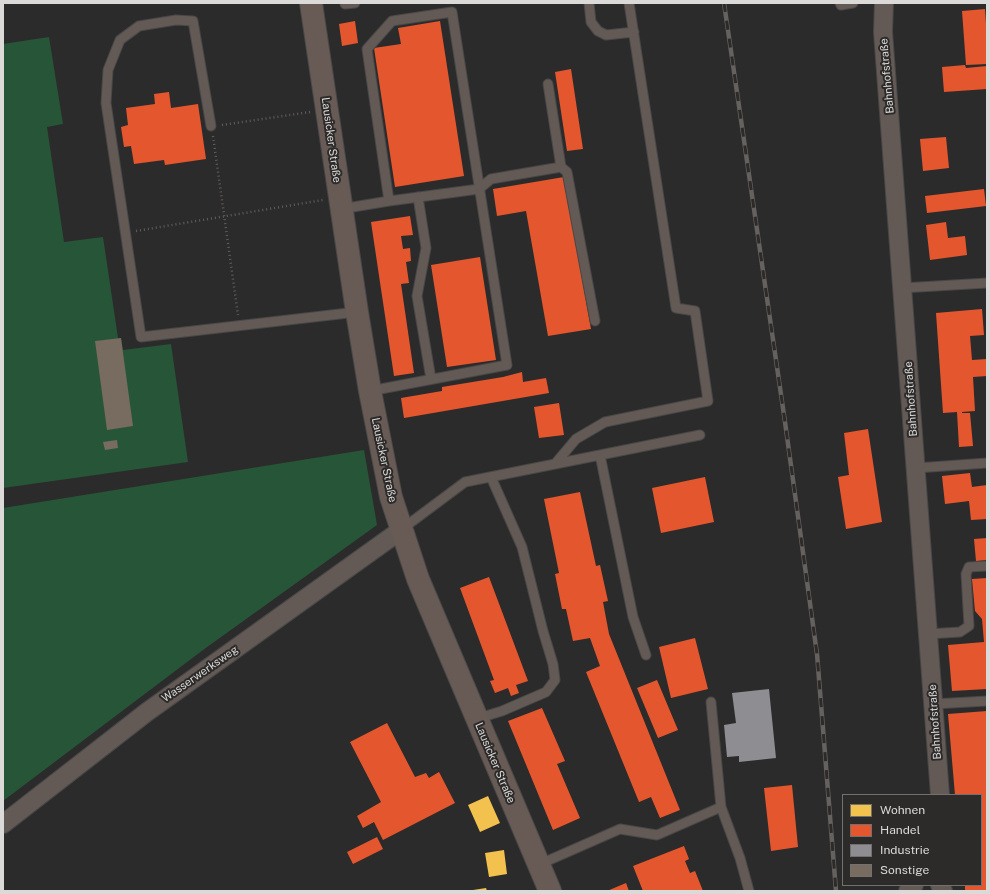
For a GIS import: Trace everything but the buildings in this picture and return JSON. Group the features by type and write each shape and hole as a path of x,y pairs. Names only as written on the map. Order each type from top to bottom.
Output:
{"main road":[{"name":"Lausicker Straße","path":"311,3 356,312 383,462 401,530 418,580 550,891"}],"street":[{"name":"Bahnhofstraße","path":"884,3 883,32 940,794"},
{"name":"Wasserwerksweg","path":"3,824 147,712 401,530"}],"lane":[{"path":"345,4 355,3"},
{"path":"589,3 591,22 598,31 606,35 634,32"},
{"path":"555,464 576,439 605,422 708,401 695,311 676,308 629,3"},
{"path":"840,3 841,5 853,3"},
{"path":"370,391 507,365 452,12 392,21 367,49 389,202"},
{"path":"211,126 192,21 176,20 139,26 120,40 108,70 106,102 142,337 356,312"},
{"path":"548,84 561,167 567,172 595,321"},
{"path":"340,203 389,202 479,189 491,179 561,167"},
{"path":"418,197 426,248 417,296 431,379"},
{"path":"902,288 987,283"},
{"path":"401,530 466,482 700,435"},
{"path":"600,455 633,617 646,655"},
{"path":"916,468 987,463"},
{"path":"476,719 502,711 546,692 555,680 553,664 543,631 522,547 491,477"},
{"path":"928,634 960,632 969,626 966,574 969,568 987,566"},
{"path":"934,704 987,701"},
{"path":"711,702 721,807 740,858 749,891"},
{"path":"538,865 620,829 657,835 721,807"}],"path":[{"path":"239,325 211,126 327,110"},
{"path":"126,232 224,216 340,203"}],"green space":[{"path":"49,37 63,124 47,127 64,242 103,237 118,338 121,338 123,350 171,344 188,462 3,488 3,44"},
{"path":"364,450 377,525 203,650 3,801 3,508"}],"railway":[{"path":"724,3 817,654 836,891"}]}
